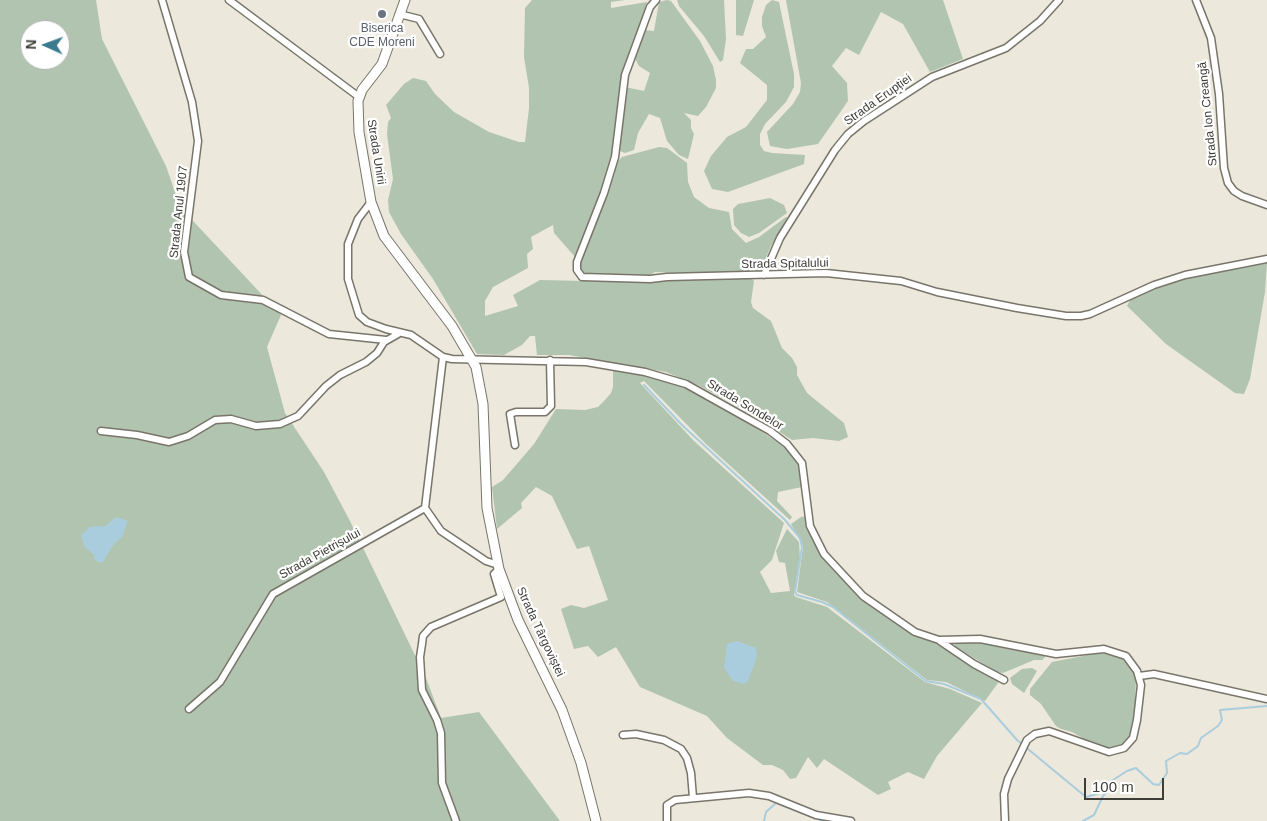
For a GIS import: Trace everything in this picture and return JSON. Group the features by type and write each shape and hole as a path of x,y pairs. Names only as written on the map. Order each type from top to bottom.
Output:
{"main road":[{"path":"359,97 382,64 405,0"},
{"name":"Strada Unirii","path":"359,97 357,106 359,132 371,202 384,236 464,344 473,361"},
{"name":"Strada Târgoviștei","path":"473,361 481,388 487,508 504,595 559,704 580,763 596,821"}],"street":[{"name":"Strada Anul 1907","path":"162,0 192,102 198,141 184,252 189,277 221,295 263,300 329,334 386,340"},
{"path":"229,0 359,97"},
{"name":"Strada Spitalului","path":"656,0 650,7 625,75 615,157 604,193 579,254 577,270 582,277 650,279 826,273 892,280 1017,308 1066,316 1081,316 1090,314 1154,285 1185,275 1267,259"},
{"name":"Strada Erupției","path":"764,275 780,238 834,150 848,134 864,121 932,77 1006,48 1040,21 1058,0"},
{"name":"Strada Ion Creangă","path":"1196,0 1211,38 1219,94 1224,168 1228,183 1234,191 1242,196 1267,205"},
{"path":"399,14 419,19 440,54"},
{"path":"371,202 358,219 348,244 348,278 359,315 374,325 419,339 443,357 473,361"},
{"path":"101,431 138,435 169,442 188,436 215,420 231,419 256,426 280,424 298,416 326,386 340,375 370,359 386,340 400,333"},
{"path":"443,357 425,508 441,531 486,561 499,567"},
{"path":"515,445 510,414 516,412 545,412 551,406 550,360"},
{"name":"Strada Sondelor","path":"473,361 550,360 614,366 665,377 705,393 770,431 787,444 802,463 810,526 824,554 863,596 915,632 939,640 980,639 1056,654 1111,650 1126,656 1133,663 1141,685 1133,738 1124,748 1110,752 1049,732 1036,734 1027,740 1008,779 1004,794 1005,821"},
{"name":"Strada Pietrișului","path":"188,709 208,694 230,668 273,594 425,508"},
{"path":"456,821 442,783 441,733 437,720 422,690 420,657 423,636 430,627 504,595"},
{"path":"939,640 974,664 1004,680"},
{"path":"1138,676 1154,674 1267,699"},
{"path":"623,735 636,734 664,740 681,749 687,758 691,773 693,798"},
{"path":"667,821 667,804 675,800 760,794 816,815 851,821"}],"green space":[{"path":"0,0 96,0 102,39 166,166 180,207 281,315 267,347 285,413 324,472 350,521 426,678 441,718 479,712 560,821 0,821"},
{"path":"532,0 625,0 611,2 611,8 647,2 623,76 613,157 609,163 605,187 580,243 576,258 554,233 553,225 531,237 533,249 527,254 528,268 493,287 485,301 485,316 518,306 513,295 540,280 630,282 667,279 752,279 754,281 751,302 753,308 771,321 782,348 792,358 797,367 797,375 807,393 844,423 848,437 839,441 813,438 792,440 757,417 700,386 666,372 569,355 537,355 535,336 530,336 522,345 504,355 477,354 433,279 401,234 389,212 388,200 393,179 387,134 388,122 391,118 386,105 404,84 413,78 426,81 435,94 454,112 489,132 519,142 525,142 529,88 524,57 525,8"},
{"path":"677,0 724,0 726,39 723,60 720,62 704,36 679,6"},
{"path":"736,0 754,0 743,36 736,35"},
{"path":"772,0 779,2 794,74 794,87 786,102 765,124 760,134 760,145 764,151 772,153 805,155 804,164 728,192 712,189 704,171 711,156 727,137 746,127 767,100 767,85 740,63 746,49 753,49 766,37 762,26 762,17 766,5"},
{"path":"786,0 943,0 963,59 930,72 903,24 881,12 859,55 846,48 832,66 847,83 848,101 818,144 787,149 770,146 767,132 793,104 800,92 801,83"},
{"path":"671,1 700,41 713,66 716,80 716,88 706,107 698,116 684,113 691,120 691,128 694,134 688,159 679,155 667,141 660,118 649,114 638,133 634,150 625,153 620,151 625,87 644,91 650,73 639,66 634,57 644,30 654,31 659,2"},
{"path":"659,147 667,148 687,163 688,182 694,197 709,208 729,212 732,229 746,243 759,237 786,217 790,218 771,246 760,271 756,273 700,274 655,272 647,277 589,276 581,273 579,264 608,192 614,165 622,157"},
{"path":"770,198 784,205 787,213 759,233 749,237 741,233 734,225 733,209 738,204"},
{"path":"1267,263 1265,292 1250,379 1244,394 1235,393 1166,344 1127,306 1134,297 1185,277"},
{"path":"613,369 634,372 697,391 789,449 799,464 802,487 778,492 777,501 792,517 790,520 705,443 644,381 640,383 693,440 784,523 772,560 760,572 771,593 790,591 785,563 779,562 776,551 787,529 799,542 800,558 794,595 796,597 827,607 925,682 950,689 982,703 937,756 924,779 908,772 888,782 891,789 878,795 824,759 817,768 808,757 796,778 790,779 783,770 772,765 763,765 727,738 707,716 640,687 616,647 598,657 588,646 574,649 561,609 571,605 584,608 608,600 589,546 577,549 552,496 536,487 521,503 522,508 497,529 492,487 503,480 534,444 556,409 585,410 598,407 611,393"},
{"path":"807,516 821,554 861,595 904,628 934,640 1000,680 985,701 946,682 927,680 827,602 797,592 803,546 791,524 801,517"},
{"path":"956,641 979,641 1045,654 1045,657 1042,660 1034,660 1003,673 997,672 956,647 954,643"},
{"path":"1098,653 1112,654 1121,658 1133,668 1136,681 1134,719 1130,736 1120,746 1110,749 1098,747 1072,732 1056,726 1041,704 1030,695 1030,689 1052,662"},
{"path":"1032,668 1037,671 1024,693 1012,684 1010,678 1022,669"}],"water":[{"path":"116,517 128,521 122,537 113,545 103,562 100,563 94,559 94,555 84,546 81,535 90,527 105,526"},
{"path":"737,641 756,648 757,656 748,681 744,684 733,681 724,668 727,644"}],"waterway":[{"path":"644,385 683,426 785,520 800,538 802,547 795,592 797,595 833,607 926,681 944,684 981,699 1017,740 1086,797 1107,791"},
{"path":"1083,821 1094,815 1103,796 1110,788 1110,782 1127,771 1136,768 1153,784 1159,785 1167,773 1166,761 1180,753 1187,754 1198,746 1201,738 1218,726 1222,720 1220,710 1267,706"},
{"path":"764,821 766,812 776,803 823,821"}],"place":[{"name":"Biserica CDE Moreni","path":"382,14"}]}
